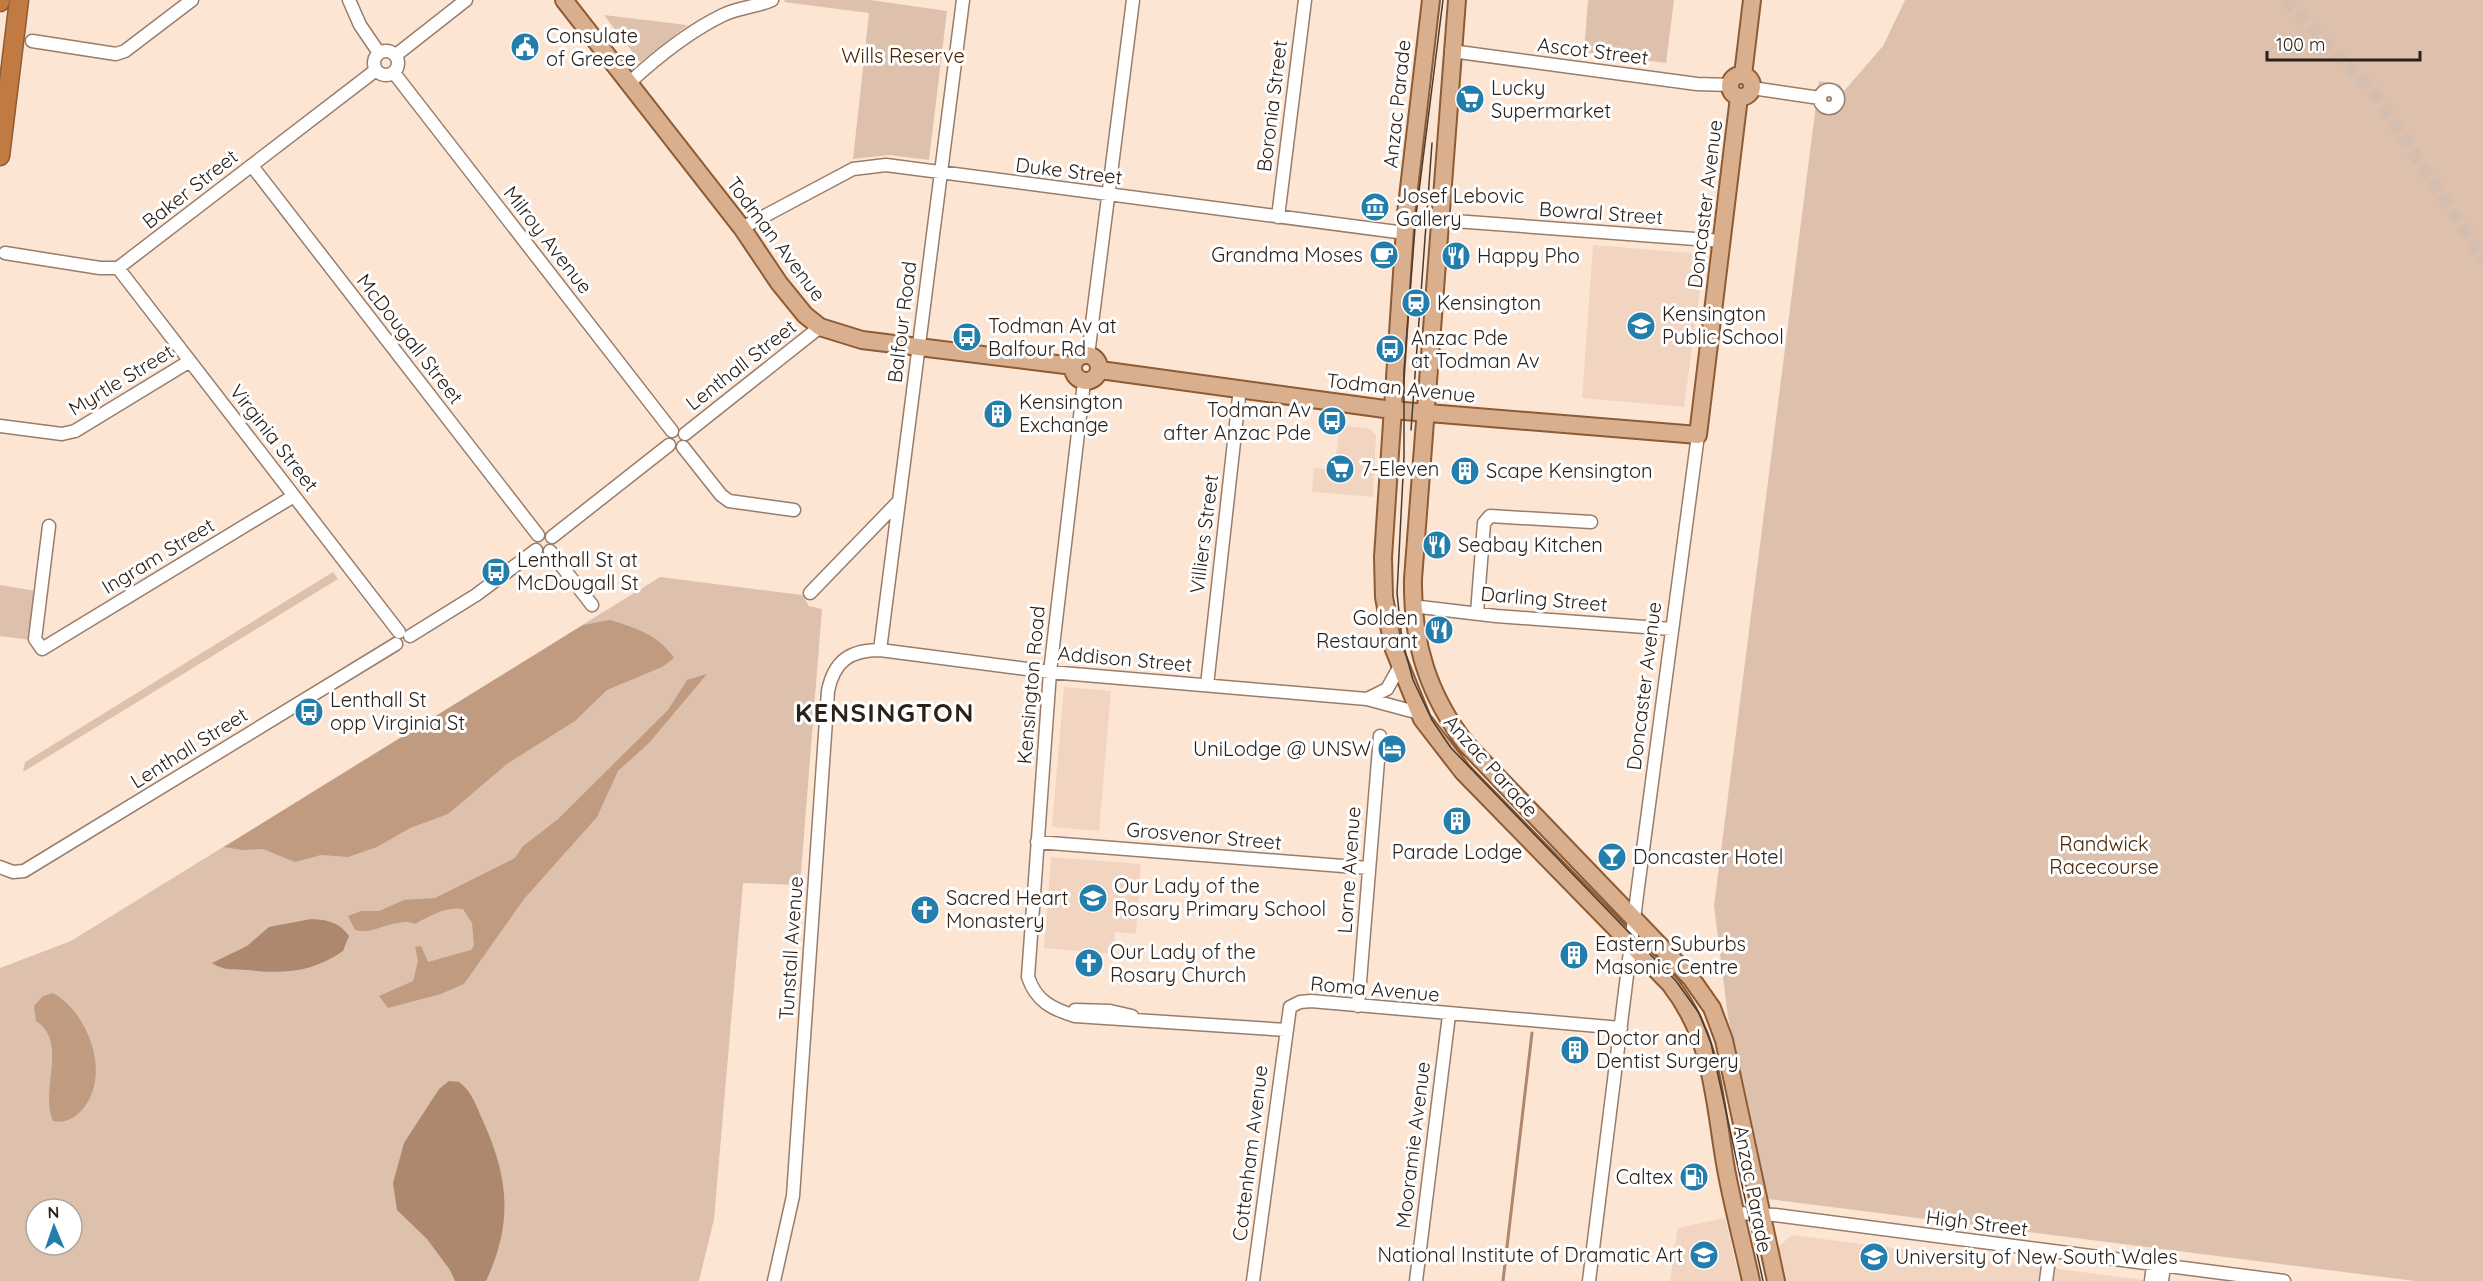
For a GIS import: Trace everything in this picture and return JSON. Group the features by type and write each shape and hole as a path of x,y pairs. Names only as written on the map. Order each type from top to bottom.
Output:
{"highway":[{"path":"0,156 19,0"},
{"path":"14,47 24,0"}],"main road":[{"name":"Todman Avenue","path":"564,0 742,228 779,283 805,315 820,327 850,338 1073,366"},
{"name":"Anzac Parade","path":"1431,0 1405,233 1392,410 1382,578 1387,621 1400,666 1419,713 1438,742 1463,772 1670,984 1691,1013 1708,1056 1736,1213 1751,1281"},
{"name":"Anzac Parade","path":"1457,0 1451,51 1441,220 1412,606 1422,664 1434,695 1452,726 1483,764 1691,978 1717,1017 1724,1040 1776,1281"},
{"name":"Doncaster Avenue","path":"1698,435 1752,0"},
{"path":"1088,355 1095,358 1100,370 1092,380 1084,382 1077,378 1073,366 1080,357 1088,355"},
{"name":"Todman Avenue","path":"1100,370 1392,410 1698,435"}],"street":[{"path":"32,41 116,54 125,51 192,0"},
{"path":"349,0 360,25 379,53"},
{"path":"396,55 465,0"},
{"path":"629,83 699,29 722,15 743,6 772,0"},
{"name":"Balfour Road","path":"880,650 963,0"},
{"path":"1088,355 1133,0"},
{"name":"Boronia Street","path":"1278,217 1305,0"},
{"path":"390,51 396,55 399,62 394,73 386,75 376,70 374,63 379,53 390,51"},
{"name":"Ascot Street","path":"1451,51 1697,84 1741,86 1820,98"},
{"name":"Baker Street","path":"118,268 376,70"},
{"name":"Milroy Avenue","path":"394,73 672,431"},
{"name":"Duke Street","path":"742,228 853,170 886,165 940,174 1405,233"},
{"name":"McDougall Street","path":"252,166 538,535"},
{"name":"Bowral Street","path":"1441,220 1722,241"},
{"path":"5,253 100,268 118,268"},
{"name":"Virginia Street","path":"118,268 402,637"},
{"name":"Lenthall Street","path":"685,434 820,327"},
{"name":"Myrtle Street","path":"0,426 62,434 75,431 190,361"},
{"name":"Kensington Road","path":"1084,382 1050,672 1027,964 1033,992 1046,1005 1059,1011 1110,1011 1146,1019 1286,1030"},
{"name":"Villiers Street","path":"1207,685 1240,388"},
{"path":"677,430 685,434 687,439 683,447 678,449 669,445 668,436 672,431 677,430"},
{"name":"Doncaster Avenue","path":"1589,1281 1698,435"},
{"path":"552,537 669,445"},
{"path":"683,447 721,495 729,501 794,510"},
{"name":"Ingram Street","path":"49,526 35,639 42,649 294,496"},
{"path":"810,593 898,502"},
{"path":"1477,613 1484,523 1490,516 1591,522"},
{"path":"547,534 552,537 554,543 550,551 541,553 536,549 534,544 538,535 547,534"},
{"name":"Lenthall Street","path":"0,867 12,872 24,871 402,637 476,595 536,549"},
{"path":"550,551 592,604"},
{"name":"Darling Street","path":"1412,606 1672,630"},
{"name":"Tunstall Avenue","path":"774,1281 793,1196 828,691 836,666 844,657 866,650 880,650"},
{"name":"Addison Street","path":"880,650 1050,672 1367,699 1419,713"},
{"path":"1367,699 1387,689 1400,666"},
{"name":"Lorne Avenue","path":"1358,1006 1380,736"},
{"name":"Grosvenor Street","path":"1036,842 1368,868"},
{"name":"Roma Avenue","path":"1286,1030 1290,1007 1300,1002 1621,1028"},
{"name":"Mooramie Avenue","path":"1416,1281 1449,1015"},
{"name":"Cottenham Avenue","path":"1253,1281 1286,1030"},
{"name":"High Street","path":"1736,1213 1761,1214 2284,1281"},
{"path":"2046,1281 2050,1252"},
{"path":"2151,1281 2158,1265"},
{"path":"2158,1265 2162,1281"}],"shaded area":[{"name":"Kensington Public School","path":"1593,245 1705,254 1684,407 1582,398"},
{"name":"7-Eleven","path":"1340,425 1370,429 1376,435 1373,497 1312,492 1314,468 1334,470"},
{"path":"610,620 638,629 654,638 674,658 662,667 607,690 575,721 507,764 448,814 410,828 377,847 348,857 321,855 295,862 263,849 242,850 224,847 583,625"},
{"path":"707,674 649,743 618,771 597,817 524,899 464,984 441,994 388,1008 379,996 413,981 418,961 415,947 421,946 428,962 471,950 474,946 472,923 463,909 457,908 438,912 415,924 401,922 362,931 355,930 348,916 361,911 379,911 404,900 435,898 515,858 523,846 557,820 668,710 687,680"},
{"name":"Our Lady of the Rosary Primary School","path":"1064,687 1111,691 1099,831 1052,827"},
{"name":"Our Lady of the Rosary Primary School","path":"1051,857 1141,864 1136,934 1115,932 1113,954 1044,948"},
{"path":"311,919 333,923 345,931 349,936 343,951 320,964 285,972 229,969 212,963 247,946 269,927"},
{"path":"53,993 66,1002 77,1015 86,1030 96,1063 91,1096 79,1113 69,1120 62,1121 53,1121 50,1109 51,1041 46,1030 36,1021 34,1006 43,996"},
{"path":"449,1081 459,1082 474,1100 492,1142 502,1181 504,1220 501,1240 486,1281 455,1281 450,1270 427,1239 397,1210 393,1183 404,1143 439,1089"},
{"name":"National Institute of Dramatic Art","path":"1725,1218 1740,1281 1670,1281 1678,1228"},
{"name":"University of New South Wales","path":"1792,1235 2152,1281 1786,1281 1778,1247"}],"green space":[{"name":"Wills Reserve","path":"785,0 870,0 947,11 929,160 889,155 853,159 869,13 784,2"},
{"path":"1588,0 1674,0 1666,63 1584,52"},
{"name":"Randwick Racecourse","path":"1905,0 2483,0 2483,1281 2415,1281 1768,1199 1728,1017 1714,906 1819,81 1839,84 1844,91 1883,46"},
{"path":"604,15 687,25 688,25 640,62"},
{"path":"333,572 338,579 23,772 25,762"},
{"path":"660,577 802,595 809,606 822,609 800,885 743,883 714,1219 699,1281 0,1281 0,968 71,941"},
{"path":"0,585 36,591 31,640 0,636"}],"waterway":[{"path":"1503,1281 1532,1033"}],"tunnel":[{"path":"2285,0 2376,95 2483,259"}],"tram line":[{"path":"1443,0 1416,215 1404,371 1404,457 1397,593 1402,640 1413,680 1432,720 1451,748 1676,981 1699,1013 1711,1043 1763,1281"},
{"path":"1411,430 1432,143"}],"place":[{"name":"Consulate of Greece","path":"525,47"},
{"name":"Lucky Supermarket","path":"1470,99"},
{"name":"Josef Lebovic Gallery","path":"1375,207"},
{"name":"Grandma Moses","path":"1384,255"},
{"name":"Happy Pho","path":"1456,256"},
{"name":"Kensington","path":"1416,303"},
{"name":"Kensington Public School","path":"1641,326"},
{"name":"Todman Av at Balfour Rd","path":"967,337"},
{"name":"Anzac Pde at Todman Av","path":"1390,349"},
{"name":"Kensington Exchange","path":"998,414"},
{"name":"Todman Av after Anzac Pde","path":"1332,421"},
{"name":"7-Eleven","path":"1340,469"},
{"name":"Scape Kensington","path":"1465,471"},
{"name":"Seabay Kitchen","path":"1437,545"},
{"name":"Lenthall St at McDougall St","path":"496,572"},
{"name":"Golden Restaurant","path":"1439,630"},
{"name":"Lenthall St opp Virginia St","path":"309,712"},
{"name":"UniLodge @ UNSW","path":"1392,749"},
{"name":"Parade Lodge","path":"1457,821"},
{"name":"Doncaster Hotel","path":"1612,857"},
{"name":"Our Lady of the Rosary Primary School","path":"1093,898"},
{"name":"Sacred Heart Monastery","path":"925,910"},
{"name":"Eastern Suburbs Masonic Centre","path":"1574,955"},
{"name":"Our Lady of the Rosary Church","path":"1089,963"},
{"name":"Doctor and Dentist Surgery","path":"1575,1050"},
{"name":"Caltex","path":"1694,1177"},
{"name":"National Institute of Dramatic Art","path":"1704,1255"},
{"name":"University of New South Wales","path":"1874,1257"}],"district":[{"name":"KENSINGTON","path":"885,713"}]}
